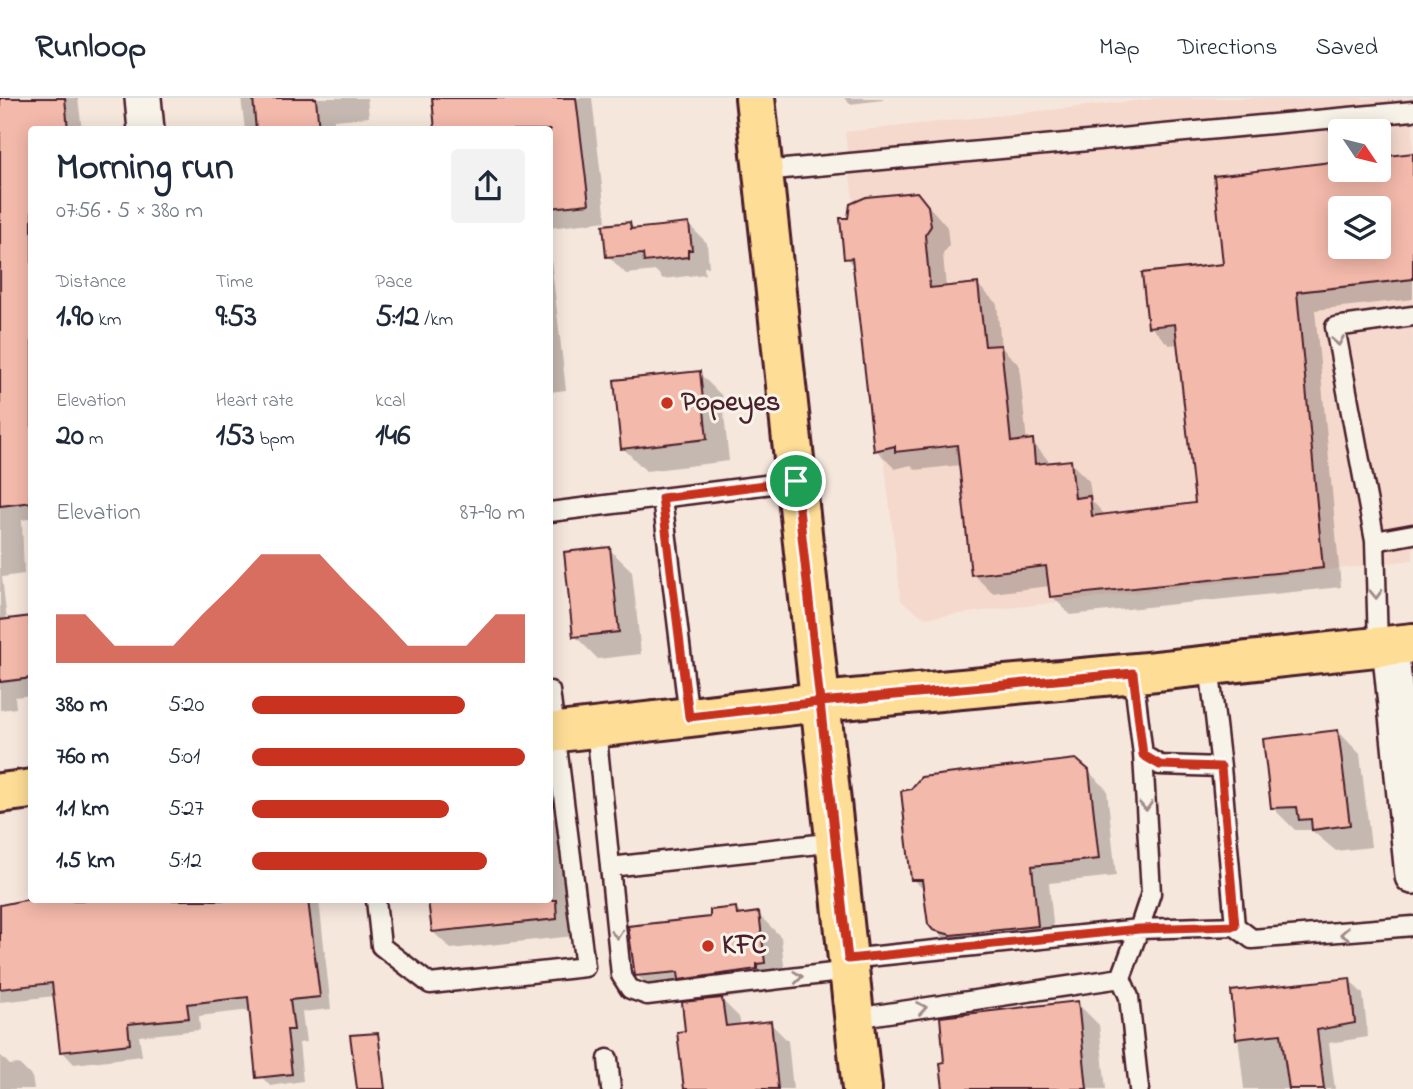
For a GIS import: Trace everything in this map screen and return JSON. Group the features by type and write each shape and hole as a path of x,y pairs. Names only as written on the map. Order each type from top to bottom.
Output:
{"main road":[{"path":"755,98 862,1089"},
{"path":"553,733 820,702 1133,673 1394,644"},
{"path":"0,793 28,790"}],"street":[{"path":"143,98 146,126"},
{"path":"1394,644 1413,876"}],"lane":[{"path":"763,171 1413,111"},
{"path":"1394,644 1335,327 1413,316"},
{"path":"553,512 796,481"},
{"path":"662,498 689,717"},
{"path":"1375,541 1413,534"},
{"path":"1209,665 1235,926"},
{"path":"1133,673 1143,755 1151,893 1121,978 1129,997 1139,1089"},
{"path":"596,728 621,975 630,989 647,995 849,965 1139,929 1235,926 1252,939 1413,926"},
{"path":"376,903 381,946 430,984 585,967 553,740"},
{"path":"1143,755 1160,765 1221,767"},
{"path":"1145,780 1160,765"},
{"path":"610,867 836,842"},
{"path":"855,1018 1121,978"},
{"path":"608,1059 611,1089"}],"shaded area":[{"path":"1160,98 1413,98 1413,560 925,618 901,601 845,132"}],"building":[{"path":"0,98 65,98 68,126 28,126 28,502 0,506"},
{"path":"253,98 316,98 319,126 256,126"},
{"path":"432,98 576,98 589,204 553,208 553,126 435,126"},
{"path":"1413,153 1413,279 1297,292 1323,568 1050,597 1046,566 971,575 957,445 895,452 895,446 874,451 852,258 844,259 840,218 848,218 850,204 866,197 917,192 928,206 931,226 925,235 930,288 978,283 985,346 1001,345 1011,442 1033,439 1035,464 1071,460 1075,498 1090,496 1092,516 1195,503 1175,324 1148,327 1142,273 1223,264 1214,176 1328,162 1328,182 1391,182 1391,156"},
{"path":"630,222 631,229 689,223 692,250 688,250 688,257 644,262 643,254 606,257 603,225"},
{"path":"700,371 707,439 621,449 614,380"},
{"path":"610,547 619,632 573,637 564,552"},
{"path":"28,616 28,678 0,682 0,620"},
{"path":"1338,730 1350,825 1312,830 1311,819 1299,820 1297,807 1271,808 1263,739"},
{"path":"1076,759 1089,770 1099,859 1032,866 1038,926 951,935 933,930 928,924 922,880 911,880 901,791 911,789 921,777"},
{"path":"25,900 28,900 28,903 308,903 320,997 290,1000 294,1030 287,1030 292,1074 256,1078 248,997 187,1004 189,1018 128,1024 130,1044 60,1052 52,983 0,989 0,905"},
{"path":"553,900 556,900 557,919 432,932 428,903 553,903"},
{"path":"736,907 737,915 759,912 765,963 757,964 757,969 679,980 678,972 635,976 628,926 710,917 710,910"},
{"path":"1350,978 1355,1023 1317,1030 1324,1089 1289,1089 1281,1034 1236,1039 1231,991"},
{"path":"722,998 726,1026 771,1021 778,1089 684,1089 677,1032 685,1031 682,1002"},
{"path":"1078,1001 1087,1089 943,1089 940,1063 944,1062 940,1017"},
{"path":"378,1033 385,1089 357,1089 350,1035"}],"place":[{"name":"Popeyes","path":"667,403"},
{"name":"KFC","path":"708,946"}],"route":[{"path":"796,481 662,498 689,717 820,702 848,959 1139,929 1235,926 1221,767 1160,765 1143,755 1133,673 820,702 796,481"}]}
